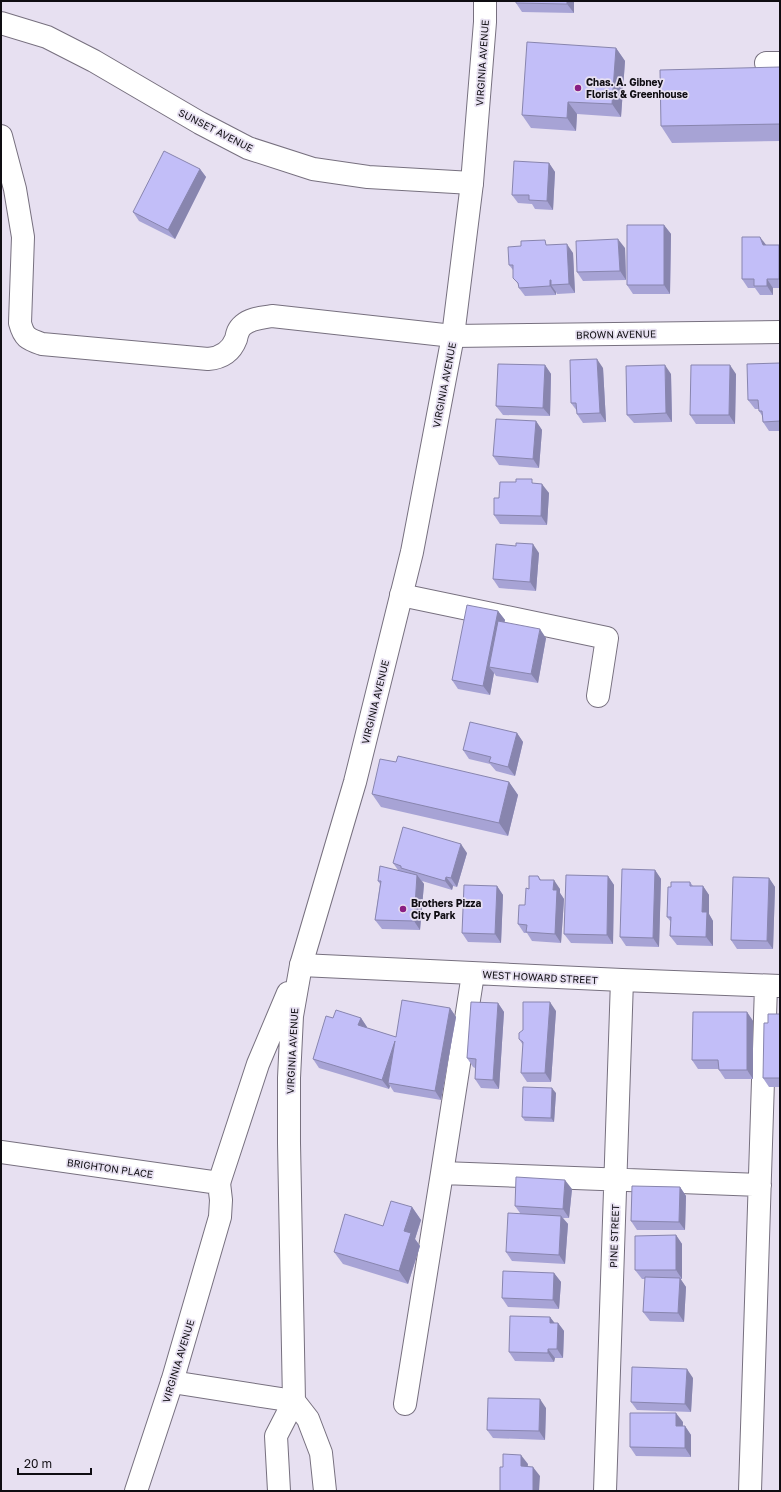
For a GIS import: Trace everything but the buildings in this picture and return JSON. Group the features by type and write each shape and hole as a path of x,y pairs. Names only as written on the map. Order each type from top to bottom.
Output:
{"street":[{"name":"VIRGINIA AVENUE","path":"279,1491 276,1436 294,1401 289,1143 289,1078 292,1016 301,965 355,782 412,552 453,336 472,183 485,22 485,1"},
{"name":"SUNSET AVENUE","path":"1,23 47,37 94,61 200,123 248,148 313,169 368,177 472,183"},
{"name":"BROWN AVENUE","path":"1,136 15,188 23,237 20,323 22,330 28,339 42,344 208,359 217,358 227,353 234,343 239,329 244,324 254,319 272,316 453,336 780,332"},
{"path":"401,596 607,638 598,696"},
{"path":"219,1183 258,1064 301,965"},
{"name":"WEST HOWARD STREET","path":"301,965 473,974 773,986"},
{"path":"405,1404 473,974"},
{"name":"PINE STREET","path":"605,1491 622,980"},
{"path":"750,1491 760,1185 773,986"},
{"name":"BRIGHTON PLACE","path":"1,1152 219,1183"},
{"path":"442,1173 760,1185"},
{"name":"VIRGINIA AVENUE","path":"136,1491 172,1382 220,1217 221,1200 219,1183"},
{"path":"172,1382 294,1401 308,1419 321,1453 325,1491"}],"place":[{"name":"Chas. A. Gibney Florist & Greenhouse","path":"578,88"},
{"name":"Brothers Pizza City Park","path":"403,909"}]}
